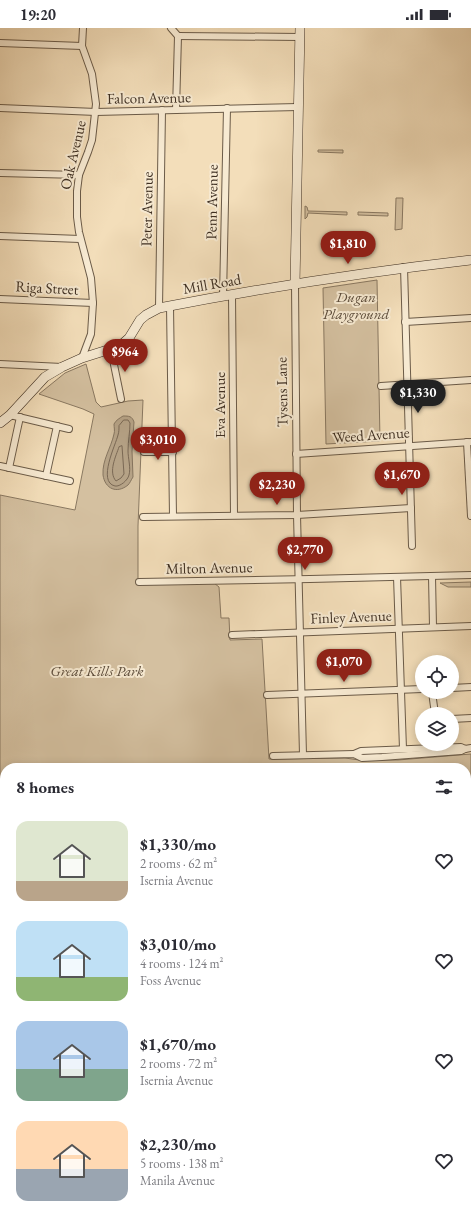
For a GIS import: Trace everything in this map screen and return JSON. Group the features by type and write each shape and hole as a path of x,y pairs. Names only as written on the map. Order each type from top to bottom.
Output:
{"street":[{"name":"Oak Avenue","path":"82,358 90,334 94,303 91,278 80,240 76,204 79,176 92,140 96,112 92,74 82,46 83,28"},
{"path":"170,28 178,36 176,110"},
{"path":"178,36 300,32"},
{"name":"Tysens Lane","path":"300,32 295,284 298,580 303,755"},
{"path":"0,43 82,46"},
{"name":"Falcon Avenue","path":"0,108 96,112 298,107"},
{"name":"Penn Avenue","path":"227,108 227,296"},
{"name":"Peter Avenue","path":"159,308 162,110"},
{"path":"0,173 79,176"},
{"path":"0,236 80,240"},
{"name":"Mill Road","path":"0,423 10,415 44,377 82,358 111,350 125,343 140,320 159,308 295,284 471,260"},
{"path":"404,268 412,546"},
{"name":"Eva Avenue","path":"227,296 234,515"},
{"name":"Riga Street","path":"0,299 94,303"},
{"path":"170,306 173,516"},
{"path":"405,322 471,318"},
{"path":"111,350 121,400"},
{"path":"0,364 62,367"},
{"path":"381,386 471,380"},
{"path":"10,415 69,429"},
{"path":"9,468 20,417"},
{"path":"46,476 56,426"},
{"path":"469,442 471,516"},
{"name":"Weed Avenue","path":"296,454 469,442"},
{"path":"144,452 173,452"},
{"path":"0,466 70,481"},
{"path":"143,517 297,515 411,508"},
{"name":"Milton Avenue","path":"138,582 298,580 471,575"},
{"path":"432,576 433,627"},
{"path":"397,577 403,749"},
{"name":"Finley Avenue","path":"232,635 471,626"},
{"path":"459,688 471,688"},
{"path":"267,695 415,689"},
{"path":"459,719 471,718"},
{"path":"273,756 354,754 361,751 403,749 461,747 468,749"},
{"path":"354,754 362,758 461,751 468,749"}],"green space":[{"path":"318,150 343,150 343,153 318,152"},
{"path":"396,198 403,198 402,229 395,230"},
{"path":"305,206 307,207 308,211 347,212 347,215 308,213 305,219"},
{"path":"358,212 388,213 388,216 358,215"},
{"name":"Dugan Playground","path":"377,280 380,441 326,444 323,288"},
{"name":"Great Kills Park","path":"86,364 96,402 101,407 128,401 143,400 138,526 138,584 214,583 219,587 221,618 229,618 230,640 262,639 269,759 345,758 359,760 398,760 471,754 471,763 0,763 0,495 75,510 94,414 39,394 65,373"},
{"path":"471,582 471,587 448,587 440,583"}],"water":[{"path":"123,416 130,417 134,422 132,451 133,477 124,488 112,489 104,480 103,470 105,459 113,439 114,424"}]}
